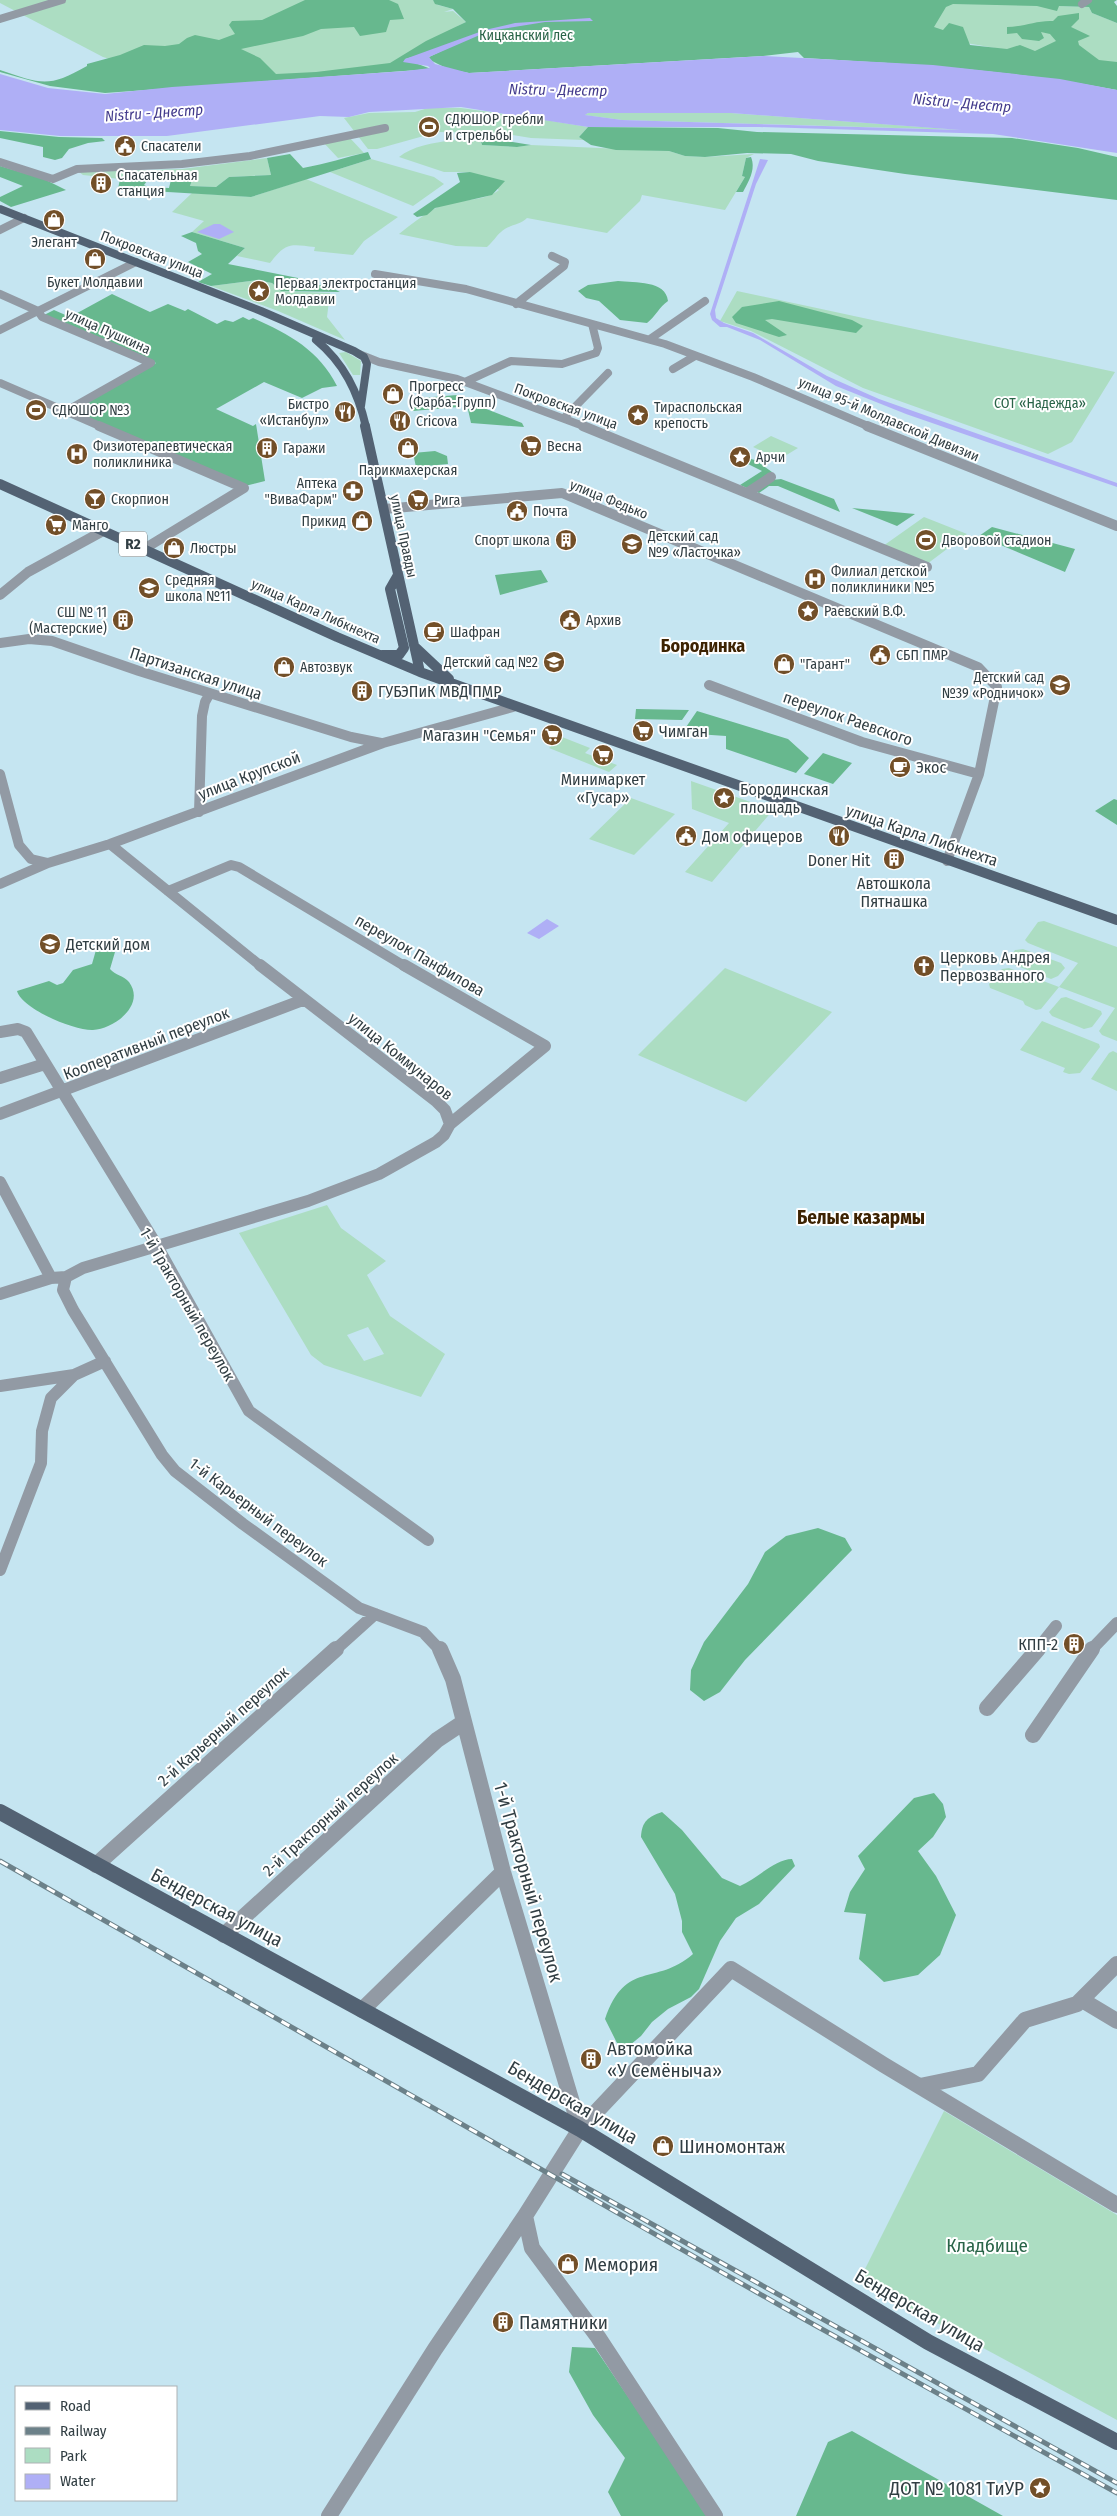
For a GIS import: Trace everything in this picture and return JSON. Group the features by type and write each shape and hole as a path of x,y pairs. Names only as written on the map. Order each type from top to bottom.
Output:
{"main road":[{"name":"Покровская улица","path":"0,209 294,325 359,354"},
{"name":"Покровская улица","path":"294,325 334,353"},
{"path":"334,353 348,348"},
{"name":"улица Правды","path":"334,353 350,377 361,406 420,672"},
{"path":"350,377 356,379 367,372 366,360 359,354"},
{"name":"улица Правды","path":"361,406 367,372"},
{"name":"улица Карла Либкнехта","path":"0,484 377,655 420,672 513,707 1117,920"},
{"path":"377,655 398,655 404,648 390,589 398,575"},
{"path":"414,647 433,666 459,687"},
{"name":"Бендерская улица","path":"0,1812 580,2129 928,2342 1117,2442"}],"street":[{"path":"0,19 62,0"},
{"path":"0,162 53,179 77,169 191,164 250,156 385,128"},
{"path":"0,230 24,218"},
{"path":"516,304 564,266 565,262 552,256"},
{"path":"0,330 136,262"},
{"name":"улица 95-й Молдавской Дивизии","path":"375,274 466,289 650,340 753,377 927,451 1117,526"},
{"name":"улица Пушкина","path":"0,294 38,311 42,317 151,364 66,411"},
{"path":"650,340 706,301"},
{"path":"465,382 511,361 523,360 562,364 596,353 598,348 592,324"},
{"name":"Покровская улица","path":"359,354 378,363 410,367 465,382 544,413 564,418 689,467 927,567"},
{"path":"673,369 694,356"},
{"name":"Покровская улица","path":"367,372 378,363"},
{"path":"564,418 608,373"},
{"path":"0,382 244,488 144,550"},
{"path":"743,491 771,477"},
{"name":"улица Федько","path":"384,510 562,493 978,667 997,687 979,774"},
{"path":"0,595 28,572 103,531"},
{"name":"Партизанская улица","path":"0,643 29,639 52,641 351,737 383,743"},
{"name":"переулок Раевского","path":"709,685 855,739 979,774"},
{"path":"199,812 202,716 205,702 210,693"},
{"name":"улица Крупской","path":"0,884 48,863 110,844 383,743 513,707"},
{"path":"0,774 19,845 24,856 36,862 48,863"},
{"path":"947,861 979,774"},
{"name":"улица Коммунаров","path":"0,1294 51,1278 66,1277 83,1268 308,1201 379,1174 436,1142 444,1135 450,1124 445,1110 436,1101 303,1000 110,844"},
{"name":"переулок Панфилова","path":"168,891 231,865 239,867 349,934 545,1046 450,1124"},
{"name":"Кооперативный переулок","path":"0,1114 63,1092 303,1000"},
{"name":"1-й Тракторный переулок","path":"0,1032 18,1029 26,1032 156,1246 249,1411 428,1540"},
{"path":"0,1078 45,1064"},
{"path":"0,1182 51,1278"},
{"name":"1-й Карьерный переулок","path":"66,1277 63,1290 162,1455 174,1470 243,1524 359,1608 406,1624 423,1632 439,1647"},
{"path":"0,1386 74,1375 105,1361"},
{"path":"0,1570 41,1463 42,1431 51,1398 74,1375"},
{"name":"2-й Карьерный переулок","path":"96,1865 375,1614"},
{"path":"1033,1735 1093,1647 1117,1623"},
{"path":"987,1708 1042,1645 1056,1626"},
{"name":"1-й Тракторный переулок","path":"439,1647 453,1680 503,1872 580,2129"},
{"name":"2-й Тракторный переулок","path":"224,1935 437,1740 464,1722"},
{"path":"362,2010 503,1872"},
{"path":"920,2086 978,2074 1025,2020 1077,2004 1117,1964"},
{"path":"329,2516 435,2349 525,2216 580,2129 731,1969 1117,2206"},
{"path":"1082,2000 1117,2021"},
{"path":"525,2216 532,2248 598,2337 715,2516"}],"green space":[{"path":"0,0 433,0 438,5 453,9 444,12 453,11 466,22 458,26 485,30 405,59 375,73 277,80 119,62 103,57 0,3"},
{"name":"Кицканский лес","path":"305,0 389,0 398,4 404,19 390,20 386,32 360,36 354,27 321,29 303,36 241,49 260,58 276,74 316,72 390,63 426,41 466,22 453,9 435,4 433,0 1117,0 1114,2 1117,6 1117,23 1092,13 1089,7 1059,6 1057,11 1037,6 953,4 946,7 934,27 943,30 949,23 963,27 970,45 1007,49 1020,45 1035,51 1056,41 1050,34 1041,32 1044,38 1039,41 1022,39 1017,33 1007,34 1007,27 1053,21 1058,16 1079,13 1079,19 1071,27 1090,36 1078,41 1079,45 1099,60 1117,62 1117,90 1039,77 922,65 804,58 798,52 763,56 469,73 448,69 430,60 429,57 452,46 405,59 431,69 105,93 50,86 0,72 0,70 36,81 53,81 74,73 87,66 87,64 120,55 144,45 165,46 179,44 195,35 219,40 235,34 229,25 232,21 262,20"},
{"path":"946,2 1089,7 1092,13 1117,23 1117,69 920,35"},
{"name":"СДЮШОР гребли и стрельбы","path":"428,108 461,108 504,114 512,123 519,121 521,116 588,127 579,137 584,140 531,138 501,133 438,132 377,149 368,149 344,118 369,113 415,112"},
{"path":"588,113 731,113 963,130 622,120 584,115"},
{"path":"588,127 718,128 757,132 1012,138 1078,148 1117,157 1117,200 905,174 818,161 791,154 747,153 705,157 685,156 669,151 616,150 591,145 579,137"},
{"path":"0,131 59,137 102,138 105,141 88,143 69,149 62,158 55,160 43,157 43,147 0,138"},
{"path":"349,137 364,153 338,158 323,142"},
{"path":"494,139 531,145 517,147 482,145 481,141"},
{"path":"451,140 481,141 482,145 517,147 531,145 669,151 685,156 705,157 754,154 746,158 742,176 745,177 725,210 642,195 640,201 607,233 527,218 504,230 487,247 456,246 399,234 442,205 484,197 499,190 470,172 444,172 399,157 417,148"},
{"path":"368,152 371,159 251,197 118,189 120,179 144,179 147,181 144,185 148,187 169,188 171,180 192,180 190,186 216,187 229,177 271,175 267,158 290,154 303,168"},
{"path":"751,157 753,166 749,179 743,192 736,192 745,177 742,176 746,158"},
{"path":"267,158 271,175 229,177 216,187 190,186 192,180 162,177 120,179 83,175 79,172 182,169"},
{"path":"371,159 434,177 444,184 413,206 330,172"},
{"path":"0,166 44,179 66,190 11,207 0,201 0,197 23,186 0,177"},
{"path":"470,172 505,181 492,195 435,208 427,215 417,217 413,214 460,182 457,173"},
{"path":"306,179 398,217 364,241 353,255 314,251 315,247 294,245 280,251 270,263 237,256 245,248 192,232 204,221 172,212 192,193 251,197"},
{"path":"192,232 245,248 228,264 298,278 298,281 330,287 340,292 281,291 272,283 257,280 211,286 198,282 212,274 188,262 202,254 198,251 196,243 181,236"},
{"path":"257,280 272,283 281,291 330,293 327,317 345,340 278,311 211,286"},
{"path":"618,281 656,286 666,294 668,301 647,323 620,320 599,301 586,298 578,291 588,285"},
{"name":"СОТ «Надежда»","path":"737,291 1115,372 1072,442 1048,454 863,388 751,331 720,321"},
{"path":"112,294 150,312 168,304 185,311 188,309 217,324 225,320 233,322 243,317 249,320 253,318 279,330 302,344 321,362 337,386 322,388 302,398 264,382 216,409 253,426 256,424 265,481 245,486 72,411 156,363 44,315 54,310 70,317"},
{"path":"779,301 852,320 863,326 856,333 772,319 765,320 787,335 779,337 736,323 732,317 742,307"},
{"path":"346,352 361,361 360,375 353,375 339,353"},
{"path":"457,395 458,407 413,411 409,399"},
{"path":"466,401 522,423 524,427 471,423"},
{"path":"771,436 798,448 780,459 753,447"},
{"path":"435,451 447,456 448,464 416,467 413,453"},
{"path":"747,458 755,460 772,472 747,488 740,485 762,471 742,461"},
{"path":"781,479 834,499 840,512 778,486 769,486 759,493 754,491 772,480"},
{"path":"852,508 915,514 897,526"},
{"name":"Дворовой стадион","path":"924,517 967,534 927,564 883,546"},
{"path":"992,527 1075,549 1065,572 979,536"},
{"path":"541,570 548,582 500,595 495,575"},
{"path":"636,709 689,710 682,720 635,719"},
{"path":"697,711 788,739 809,758 796,773 726,749 726,736 682,733"},
{"path":"562,737 590,748 585,753 617,765 609,772 549,748"},
{"path":"823,753 852,763 833,784 804,774"},
{"path":"691,781 773,810 712,882 685,872 729,823 692,809"},
{"path":"631,798 675,814 634,855 589,839"},
{"path":"1114,799 1117,800 1117,825 1095,811"},
{"path":"1044,921 1117,947 1117,1041 1102,1035 1099,1031 1115,1008 1059,987 1078,963 1028,943 1025,940 1038,922"},
{"path":"111,945 115,952 110,969 129,982 134,999 131,1007 125,1014 110,1025 93,1030 62,1023 38,1012 28,1005 17,991 49,981 57,985 63,983 73,970 92,964 96,950"},
{"path":"1023,949 1061,963 1065,968 1058,976 1051,979 1012,964 1008,960 1015,950"},
{"path":"725,968 832,1012 746,1102 638,1055"},
{"path":"1009,968 1059,987 1041,1009 1036,1010 1025,1005 1023,1001 990,988 989,984 1002,969"},
{"path":"1066,997 1101,1011 1102,1014 1092,1027 1084,1029 1052,1016 1049,1012 1061,998"},
{"path":"1042,1021 1099,1044 1100,1047 1080,1073 1069,1074 1063,1072 1065,1068 1020,1050"},
{"path":"1113,1051 1117,1053 1117,1091 1091,1079 1109,1053"},
{"path":"327,1205 341,1228 386,1261 367,1275 390,1316 445,1354 421,1397 324,1365 311,1355 239,1233","holes":["368,1327 384,1354 364,1361 347,1335"]},
{"path":"818,1528 845,1538 852,1550 745,1660 720,1692 704,1701 690,1690 691,1670 704,1642 748,1584 765,1552 786,1536"},
{"path":"934,1793 943,1804 946,1817 933,1837 918,1851 936,1876 956,1915 940,1955 918,1975 884,1982 859,1959 866,1914 844,1912 850,1892 865,1869 858,1856 914,1798"},
{"path":"662,1812 682,1830 722,1878 740,1886 779,1862 792,1859 795,1866 759,1904 736,1918 720,1941 699,1989 691,1997 668,2009 652,2022 641,2036 630,2045 617,2043 605,2019 613,2000 622,1988 643,1976 666,1970 679,1964 693,1954 682,1932 682,1921 675,1894 641,1837 644,1823"},
{"name":"Кладбище","path":"944,2111 1117,2215 1117,2420 859,2281"},
{"path":"572,2347 595,2348 709,2516 621,2516 608,2492 625,2458 593,2415 569,2372"},
{"path":"852,2431 1003,2516 796,2516 828,2442"}],"water":[{"name":"Nistru - Днестр","path":"590,18 593,21 545,22 489,31 429,57 435,64 469,73 764,56 933,65 1060,79 1117,90 1117,153 993,134 759,127 588,127 461,107 369,112 349,117 320,116 167,136 60,136 0,130 0,74 48,88 105,94 172,87 406,71 430,68 428,66 403,62 405,59 485,30 515,23","holes":["588,113 731,113 961,130 622,120 585,115"]},
{"path":"760,159 768,160 756,184 715,310 716,318 724,323 753,333 827,376 879,399 1117,483 1117,487 906,414 836,386 760,340 727,327 720,327 712,320 710,314"},
{"path":"214,224 220,224 234,232 219,239 197,232"},
{"path":"547,919 559,926 539,939 527,933"}],"railway":[{"path":"0,1861 802,2318 1117,2493"},
{"path":"562,2174 1117,2483"}],"place":[{"name":"СДЮШОР гребли и стрельбы","path":"429,127"},
{"name":"Спасатели","path":"125,146"},
{"name":"Спасательная станция","path":"101,183"},
{"name":"Элегант","path":"54,220"},
{"name":"Букет Молдавии","path":"95,259"},
{"name":"Первая электростанция Молдавии","path":"259,291"},
{"name":"Прогресс (Фарба-Групп)","path":"393,394"},
{"name":"СДЮШОР №3","path":"36,410"},
{"name":"Бистро «Истанбул»","path":"345,412"},
{"name":"Тираспольская крепость","path":"638,415"},
{"name":"Cricova","path":"400,421"},
{"name":"Весна","path":"531,446"},
{"name":"Гаражи","path":"267,448"},
{"name":"Парикмахерская","path":"408,448"},
{"name":"Физиотерапевтическая поликлиника","path":"77,454"},
{"name":"Арчи","path":"740,457"},
{"name":"Аптека \"ВиваФарм\"","path":"353,491"},
{"name":"Скорпион","path":"95,499"},
{"name":"Рига","path":"418,500"},
{"name":"Почта","path":"517,511"},
{"name":"Прикид","path":"362,521"},
{"name":"Манго","path":"56,525"},
{"name":"Спорт школа","path":"566,540"},
{"name":"Дворовой стадион","path":"926,540"},
{"name":"Детский сад №9 «Ласточка»","path":"632,544"},
{"name":"Люстры","path":"174,548"},
{"name":"Филиал детской поликлиники №5","path":"815,579"},
{"name":"Средняя школа №11","path":"149,588"},
{"name":"Раевский В.Ф.","path":"808,611"},
{"name":"СШ № 11 (Мастерские)","path":"123,620"},
{"name":"Архив","path":"570,620"},
{"name":"Шафран","path":"434,632"},
{"name":"СБП ПМР","path":"880,655"},
{"name":"Детский сад №2","path":"554,662"},
{"name":"\"Гарант\"","path":"784,664"},
{"name":"Автозвук","path":"284,667"},
{"name":"Детский сад №39 «Родничок»","path":"1060,685"},
{"name":"ГУБЭПиК МВД ПМР","path":"362,691"},
{"name":"Чимган","path":"643,731"},
{"name":"Магазин \"Семья\"","path":"552,735"},
{"name":"Минимаркет «Гусар»","path":"603,755"},
{"name":"Экос","path":"900,767"},
{"name":"Бородинская площадь","path":"724,798"},
{"name":"Дом офицеров","path":"686,836"},
{"name":"Doner Hit","path":"839,836"},
{"name":"Автошкола Пятнашка","path":"894,859"},
{"name":"Детский дом","path":"50,944"},
{"name":"Церковь Андрея Первозванного","path":"924,966"},
{"name":"КПП-2","path":"1074,1644"},
{"name":"Автомойка «У Семёныча»","path":"591,2059"},
{"name":"Шиномонтаж","path":"663,2146"},
{"name":"Мемория","path":"568,2264"},
{"name":"Памятники","path":"503,2322"},
{"name":"ДОТ № 1081 ТиУР","path":"1040,2488"}],"district":[{"name":"Бородинка","path":"703,646"},
{"name":"Белые казармы","path":"861,1217"}]}
